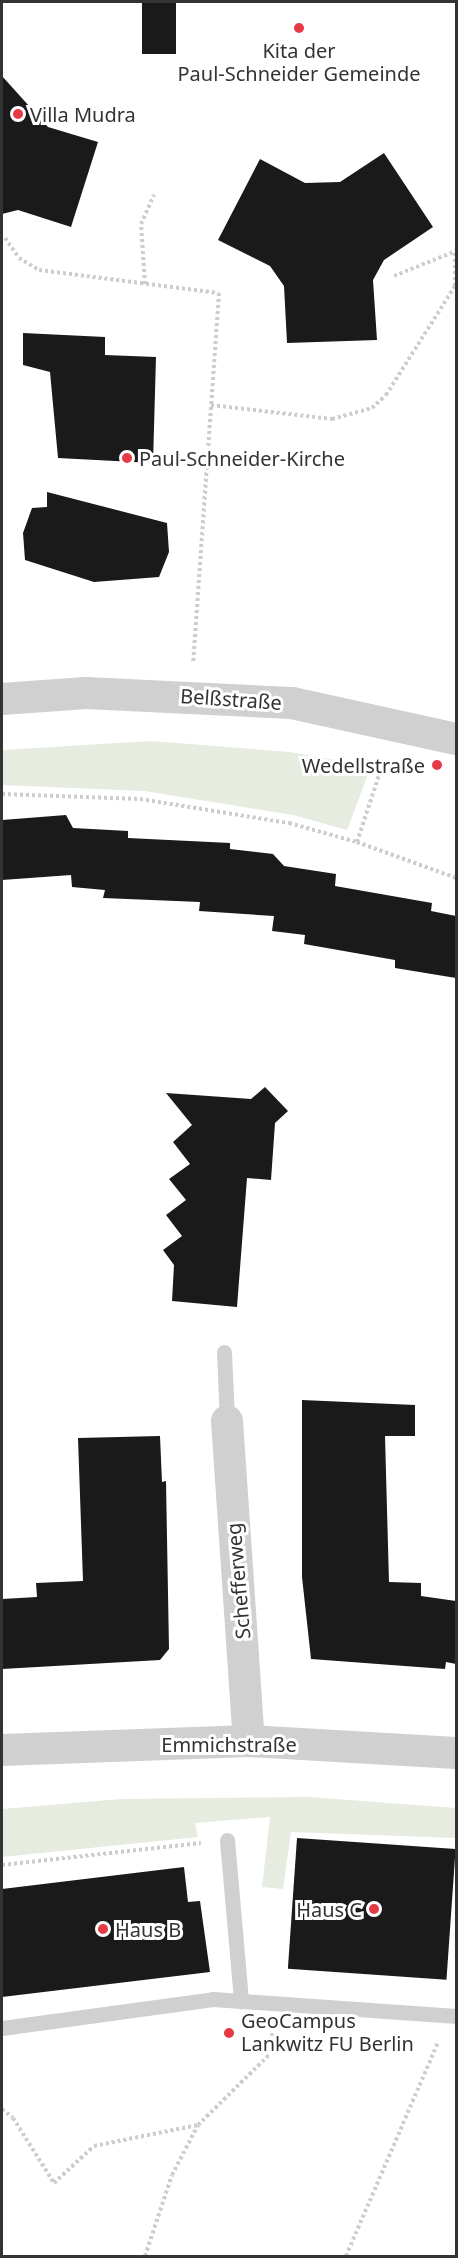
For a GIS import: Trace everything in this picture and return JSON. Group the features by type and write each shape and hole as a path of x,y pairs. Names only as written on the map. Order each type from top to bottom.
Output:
{"street":[{"name":"Belßstraße","path":"2,699 86,693 292,703 456,739"},
{"name":"Schefferweg","path":"227,1421 249,1741"},
{"name":"Emmichstraße","path":"2,1750 249,1741 456,1753"}],"lane":[{"path":"224,1352 227,1421"},
{"path":"227,1840 241,2001"},
{"path":"2,2028 213,1999 453,2015"}],"path":[{"path":"145,284 141,224 154,195"},
{"path":"5,238 19,258 39,270 219,293 193,661"},
{"path":"211,405 332,419 372,408 386,395 455,286 456,251 394,276"},
{"path":"357,842 384,760"},
{"path":"2,794 140,799 289,824 357,842 456,878"},
{"path":"2,1865 227,1840"},
{"path":"145,2256 172,2175 198,2125 270,2054 275,2003"},
{"path":"346,2256 453,2015"},
{"path":"2,2109 13,2118 54,2183 94,2146 198,2125"}],"shaded area":[{"path":"151,741 289,752 371,766 347,830 293,815 144,791 2,785 2,750"},
{"path":"309,1797 456,1808 456,1838 291,1832 283,1889 262,1887 270,1817 195,1823 198,1837 2,1857 2,1809 121,1799"}],"building":[{"path":"142,2 176,2 176,54 142,54"},
{"name":"Villa Mudra","path":"2,76 48,127 98,142 71,227 18,210 2,214"},
{"path":"384,153 433,227 384,260 373,280 377,340 287,343 284,286 270,266 218,240 260,159 305,183 340,182"},
{"path":"23,333 105,337 105,355 156,357 153,463 58,458 50,372 23,365"},
{"path":"47,492 167,523 169,552 159,577 94,582 25,560 23,533 32,508 47,507"},
{"path":"66,815 73,828 128,831 128,838 230,843 230,849 273,854 284,866 336,874 335,886 432,903 431,911 456,916 456,978 395,968 395,960 304,944 305,935 272,931 274,916 199,911 200,902 103,898 105,890 72,887 71,875 2,880 2,820"},
{"path":"265,1087 288,1111 275,1123 271,1180 247,1178 237,1307 172,1301 174,1265 163,1250 182,1236 166,1215 186,1200 169,1179 190,1164 173,1142 192,1125 166,1093 251,1099"},
{"path":"302,1400 415,1405 415,1436 385,1436 389,1582 421,1583 421,1596 456,1601 456,1664 446,1662 445,1669 311,1659 302,1577"},
{"path":"160,1436 162,1482 166,1481 169,1649 160,1660 2,1669 2,1599 37,1597 36,1583 83,1581 78,1438"},
{"name":"Haus C","path":"297,1838 456,1849 446,1980 288,1969"},
{"name":"Haus B","path":"184,1867 188,1902 200,1901 210,1972 2,1997 2,1889"}],"place":[{"name":"Kita der Paul-Schneider Gemeinde","path":"299,28"},
{"name":"Villa Mudra","path":"18,114"},
{"name":"Paul-Schneider-Kirche","path":"127,458"},
{"name":"Wedellstraße","path":"437,765"},
{"name":"Haus C","path":"374,1909"},
{"name":"Haus B","path":"103,1929"},
{"name":"GeoCampus Lankwitz FU Berlin","path":"229,2033"}]}
